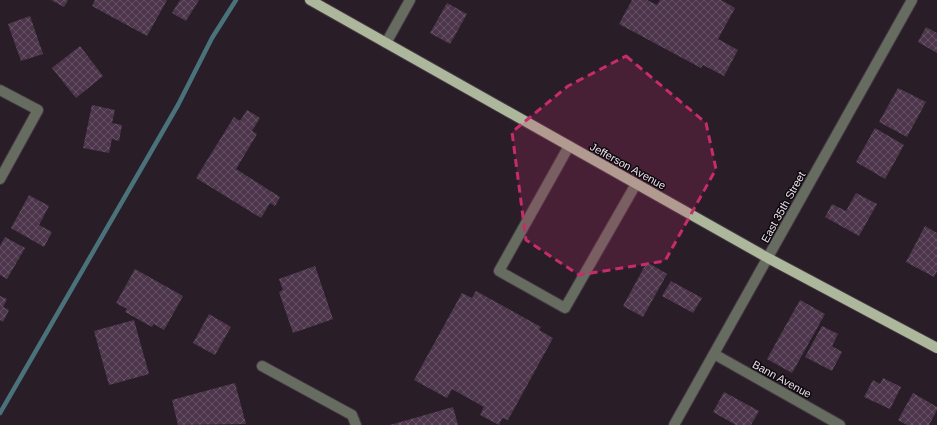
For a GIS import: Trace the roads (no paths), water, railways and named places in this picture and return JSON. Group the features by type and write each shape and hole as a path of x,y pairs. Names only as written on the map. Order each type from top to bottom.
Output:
{"main road":[{"name":"Jefferson Avenue","path":"310,0 768,258 937,348"}],"street":[{"path":"386,43 410,0"},
{"name":"East 35th Street","path":"674,425 912,0"},
{"path":"0,90 38,110 0,180"},
{"path":"569,146 499,271 566,308 636,184"},
{"name":"Bann Avenue","path":"714,354 840,425"},
{"path":"262,366 352,415 356,425"}],"waterway":[{"path":"0,413 178,105 212,38 236,0"}]}
